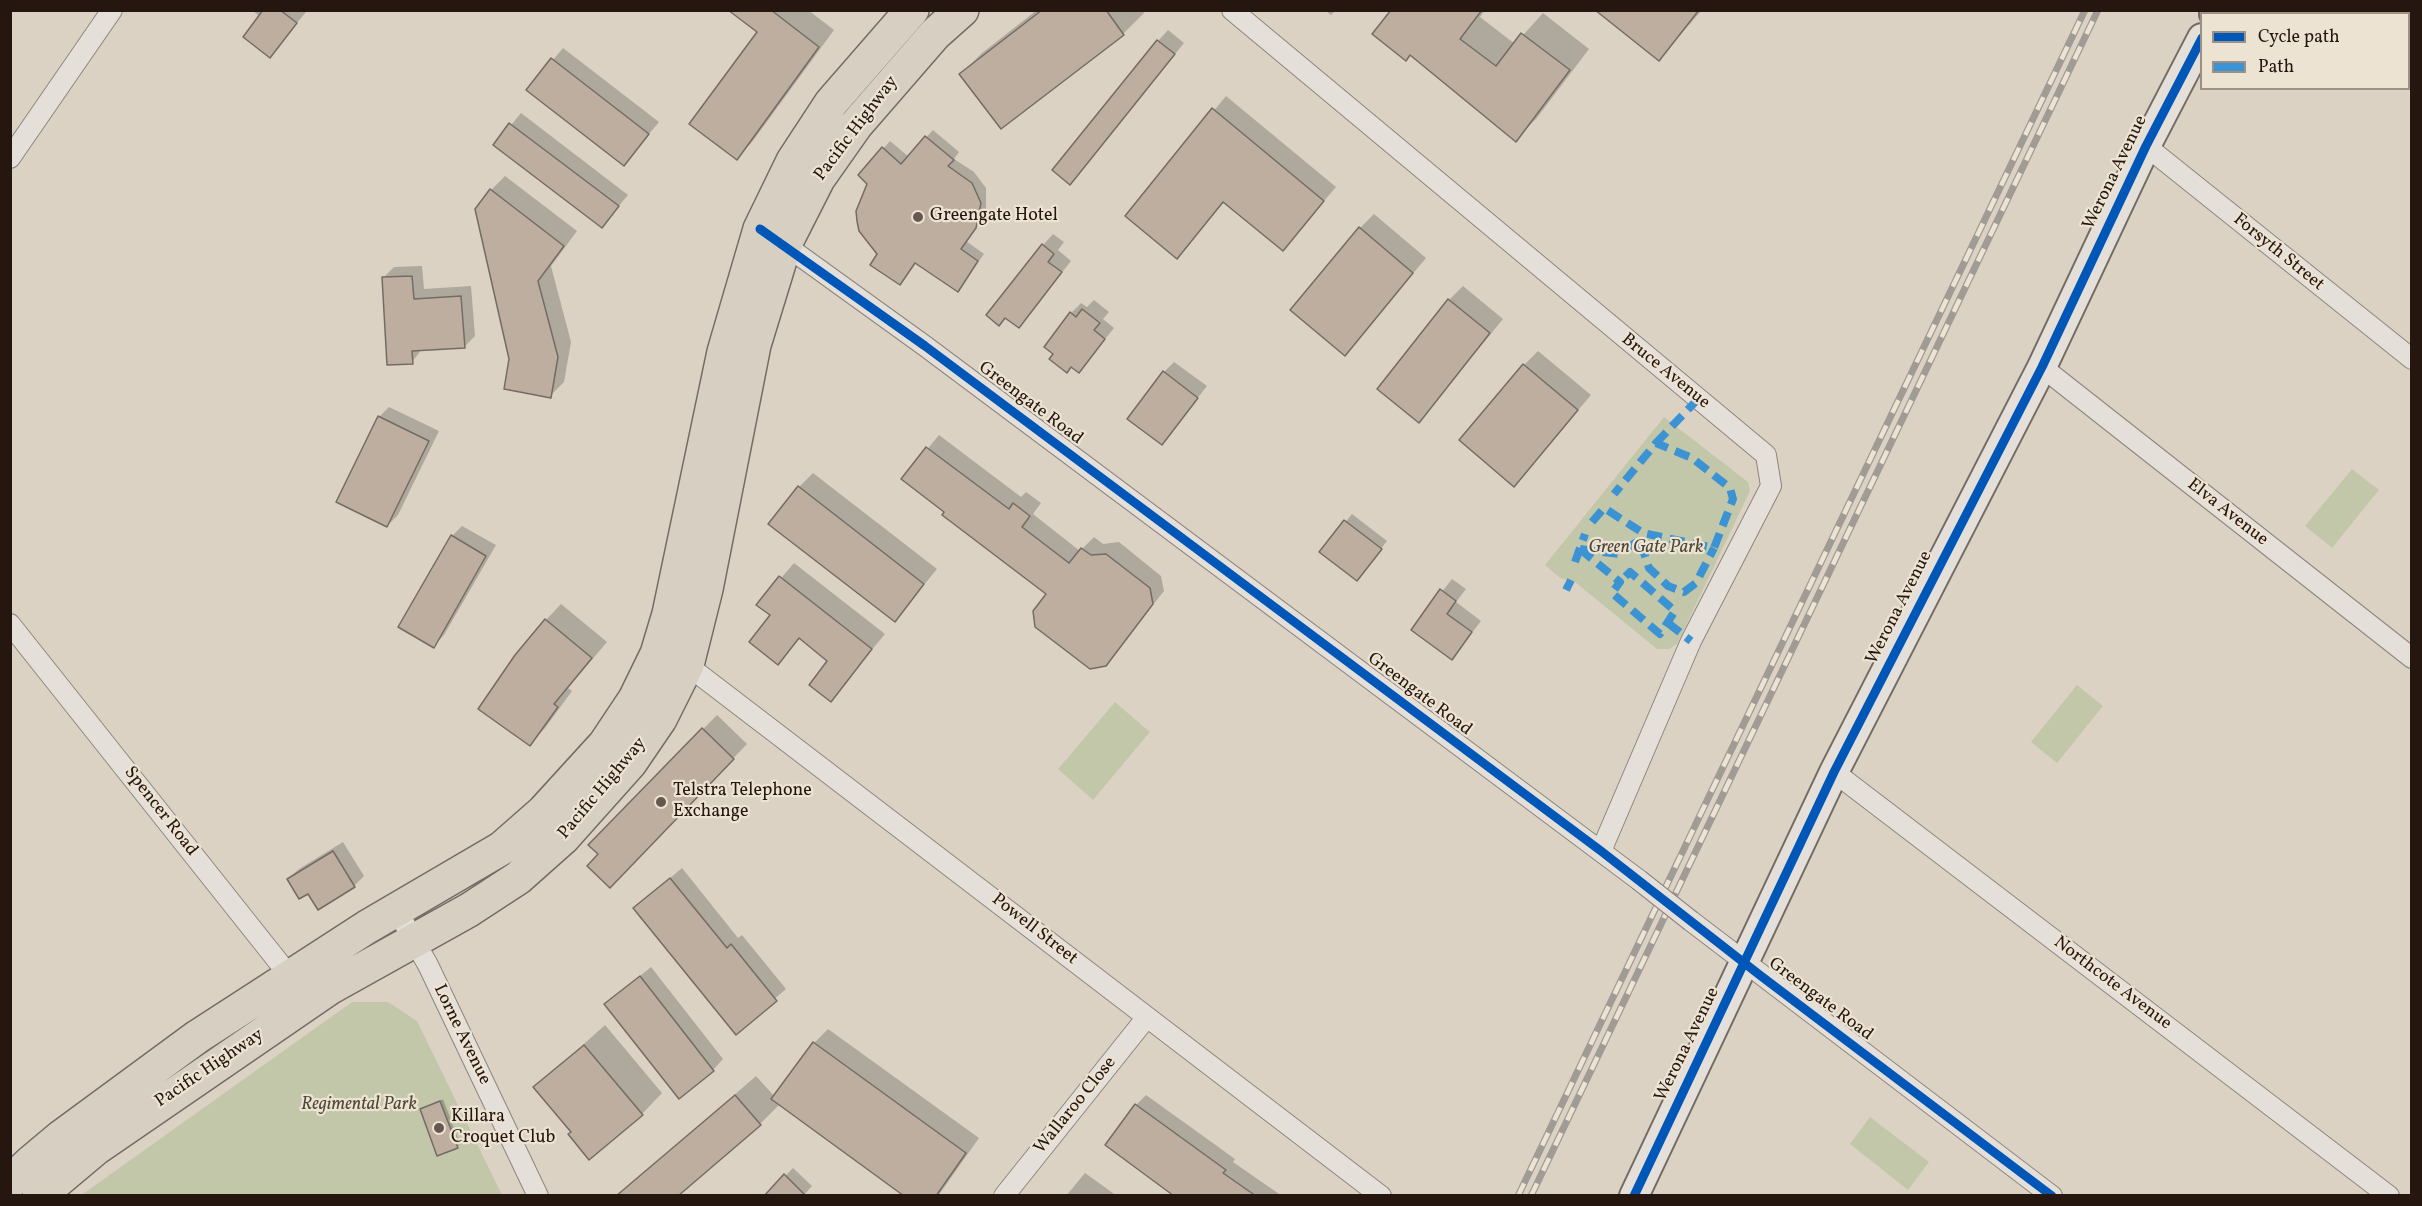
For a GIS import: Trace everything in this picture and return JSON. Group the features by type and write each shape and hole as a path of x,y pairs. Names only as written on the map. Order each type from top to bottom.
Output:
{"highway":[{"name":"Pacific Highway","path":"39,1196 95,1149 309,1002 414,939 494,896 518,878 562,838 630,763 660,719 687,664 706,589 773,236 793,161 831,103 912,10"},
{"name":"Pacific Highway","path":"10,1182 38,1156 150,1071 290,976 396,909 477,864 524,830 605,744 635,699 657,654 669,614 724,352 773,236 818,179 855,126 935,34 962,10"}],"street":[{"path":"10,158 112,10"},
{"name":"Bruce Avenue","path":"1232,10 1766,455 1771,486 1691,641 1601,851"},
{"name":"Werona Avenue","path":"1634,1196 1834,772 2042,367 2146,146 2200,42"},
{"name":"Forsyth Street","path":"2146,146 2412,359"},
{"name":"Greengate Road","path":"773,236 1601,851 1745,964 2052,1196"},
{"name":"Elva Avenue","path":"2042,367 2412,658"},
{"name":"Spencer Road","path":"10,624 309,1002"},
{"name":"Powell Street","path":"687,664 1381,1196"},
{"name":"Northcote Avenue","path":"1834,772 2389,1196"},
{"name":"Lorne Avenue","path":"396,909 414,939 538,1196"},
{"name":"Wallaroo Close","path":"1004,1196 1147,1017"}],"green space":[{"name":"Green Gate Park","path":"1664,417 1748,482 1750,491 1677,644 1669,649 1657,649 1575,582 1560,578 1545,565"},
{"path":"2352,469 2379,490 2332,548 2305,526"},
{"path":"2077,685 2103,706 2057,763 2031,742"},
{"path":"1115,702 1150,732 1093,800 1058,769"},
{"name":"Regimental Park","path":"352,1002 388,1002 417,1021 502,1195 80,1196"},
{"path":"1870,1117 1929,1162 1908,1190 1850,1144"}],"building":[{"path":"263,10 280,10 297,23 270,58 243,37"},
{"path":"728,10 771,10 819,47 737,160 689,124 757,32"},
{"path":"1042,10 1106,10 1124,35 1001,129 959,74"},
{"path":"1391,10 1482,10 1460,39 1496,66 1521,33 1570,70 1516,142 1410,55 1406,61 1372,34"},
{"path":"1595,10 1699,10 1659,61"},
{"path":"1157,40 1175,54 1070,185 1052,170"},
{"path":"551,58 649,134 624,166 526,90"},
{"path":"1212,108 1324,201 1283,251 1223,202 1177,259 1125,216"},
{"path":"509,123 619,206 602,228 493,145"},
{"name":"Greengate Hotel","path":"925,136 954,160 948,166 972,183 981,203 976,228 961,249 978,261 958,292 915,263 900,285 870,265 877,254 859,231 856,211 867,184 858,175 882,147 901,164"},
{"path":"490,189 564,246 538,281 558,357 551,398 504,389 509,359 475,209"},
{"path":"1359,227 1413,273 1345,356 1290,310"},
{"path":"1042,244 1054,254 1048,262 1062,272 1019,328 1005,318 999,326 986,315"},
{"path":"412,276 414,299 461,296 465,348 412,351 413,364 387,365 382,277"},
{"path":"1448,299 1490,333 1419,423 1377,389"},
{"path":"1082,309 1100,323 1094,330 1105,339 1079,373 1071,367 1067,373 1049,359 1053,354 1044,347 1070,312 1076,317"},
{"path":"1523,364 1578,410 1514,487 1459,440"},
{"path":"1163,371 1198,398 1162,445 1127,419"},
{"path":"378,416 429,441 387,527 336,502"},
{"path":"926,447 1009,509 1013,503 1030,516 1022,527 1069,563 1081,548 1091,555 1106,554 1150,588 1153,604 1106,666 1090,669 1035,627 1033,611 1046,594 942,515 944,512 901,479"},
{"path":"798,486 924,584 895,622 768,524"},
{"path":"1344,520 1382,549 1357,581 1319,552"},
{"path":"451,535 486,556 434,648 398,627"},
{"path":"779,576 872,649 831,702 809,685 827,661 799,638 778,665 749,642 770,615 756,605"},
{"path":"1440,589 1456,601 1447,614 1472,632 1452,660 1411,630"},
{"path":"545,619 592,658 554,704 558,707 530,746 478,709 515,655"},
{"name":"Telstra Telephone Exchange","path":"702,728 734,759 610,888 587,866 598,854 588,845"},
{"path":"333,851 355,887 318,910 308,894 299,899 287,879"},
{"path":"670,878 727,948 731,944 777,1001 736,1035 633,908"},
{"path":"640,976 714,1071 679,1099 604,1004"},
{"path":"813,1042 966,1153 936,1196 904,1196 771,1099"},
{"path":"584,1045 643,1115 589,1160 568,1134 571,1132 533,1087"},
{"path":"735,1095 761,1125 678,1196 616,1196"},
{"name":"Killara Croquet Club","path":"440,1101 458,1148 437,1156 420,1109"},
{"path":"1135,1104 1226,1170 1223,1173 1256,1196 1174,1196 1105,1145"},
{"path":"784,1174 806,1196 764,1196"}],"railway":[{"path":"1518,1196 2085,10"},
{"path":"1531,1196 2098,10"}],"marked path":[{"path":"1656,443 1698,399"},
{"path":"1592,522 1604,508 1643,533 1714,548 1733,499 1730,488 1692,458 1656,443 1614,494"},
{"path":"1575,562 1585,534"},
{"path":"1580,549 1619,554 1638,541"},
{"path":"1636,546 1644,553 1649,568 1668,586 1684,592 1696,583 1714,548"},
{"path":"1580,549 1620,582 1612,593 1660,634 1675,611 1630,572 1620,582"},
{"path":"1566,590 1571,580"},
{"path":"1668,623 1691,641"}],"cycle path":[{"path":"1634,1196 1834,772 2042,367 2146,146 2200,42"},
{"path":"760,229 925,346 1601,851 1761,976 2052,1196"}],"place":[{"name":"Greengate Hotel","path":"918,217"},
{"name":"Telstra Telephone Exchange","path":"661,802"},
{"name":"Killara Croquet Club","path":"439,1128"}]}
